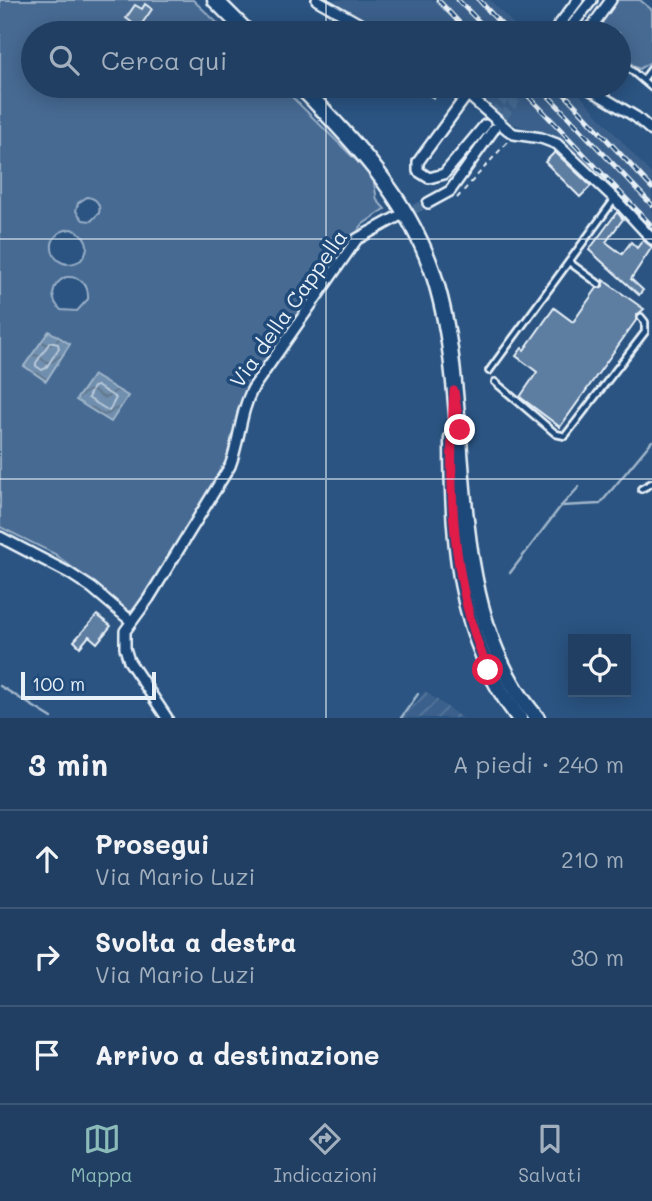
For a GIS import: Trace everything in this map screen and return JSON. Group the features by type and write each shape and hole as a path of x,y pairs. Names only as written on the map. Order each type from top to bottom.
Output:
{"main road":[{"path":"215,0 236,21"},
{"path":"312,98 358,146 379,173 418,236 432,271 443,309 460,430 470,550 478,597 500,659 513,685 537,718"},
{"path":"454,391 454,496 464,598 488,670 503,698 519,718"}],"street":[{"path":"317,0 355,21"},
{"path":"562,21 578,0"},
{"path":"575,21 592,0"},
{"path":"596,21 611,0"},
{"path":"428,203 450,191 490,127 444,174 429,178 418,171 418,162 465,98"},
{"path":"471,98 514,134 541,138 557,144 615,199 652,239"},
{"path":"604,98 636,117 652,131"},
{"name":"Via della Cappella","path":"131,621 156,587 230,466 245,402 253,388 357,239 397,217"},
{"path":"0,537 69,573 92,588 131,621 124,635 125,653 167,718"}],"lane":[{"path":"643,80 652,68"},
{"path":"631,70 652,88"},
{"path":"489,372 615,199"},
{"path":"569,262 599,284"},
{"path":"495,382 556,434 565,436 641,339 646,326 641,317"},
{"path":"641,489 652,483"}],"path":[{"path":"454,197 462,194 514,134"}],"shaded area":[{"path":"0,0 193,0 215,21 21,21 21,98 293,98 373,177 377,200 385,209 363,224 319,283 241,402 237,413 236,436 226,467 133,611 128,611 55,554 0,527","holes":["90,198 98,204 99,213 91,221 83,220 76,211 78,203","71,229 81,234 87,246 81,260 71,264 56,258 52,245 61,232","66,277 83,282 88,294 88,299 77,311 61,310 53,297 57,284"]},
{"path":"326,0 490,0 510,21 362,21"},
{"path":"615,0 640,0 652,10 652,61 639,69 631,63 631,21 601,20"},
{"path":"482,98 583,98 652,175 652,240 557,141 512,123"},
{"path":"425,691 462,718 403,718"}],"water":[{"path":"49,331 70,344 46,381 24,366"},
{"path":"93,375 128,396 111,422 76,400"}],"building":[{"path":"145,4 152,9 144,21 130,21 126,18 135,5 142,9"},
{"path":"555,152 591,186 580,197 545,162"},
{"path":"617,212 623,219 606,242 622,254 631,242 637,248 643,240 652,247 631,279 643,290 639,295 589,250"},
{"path":"603,280 644,309 637,315 637,319 560,427 520,397 537,372 516,356 522,348 524,350 554,308 573,322 597,288 603,286"},
{"path":"97,615 111,626 97,643 89,636 80,647 74,641"}],"waterway":[{"path":"510,573 561,506 600,504 652,441"},
{"path":"562,505 579,487"},
{"path":"0,686 52,718"},
{"path":"401,718 418,694"}],"tunnel":[{"path":"485,125 505,98"},
{"path":"495,128 517,98"},
{"path":"401,215 428,203"}],"railway":[{"path":"438,0 458,21"},
{"path":"458,0 478,21"},
{"path":"479,0 498,21"},
{"path":"530,98 652,226"},
{"path":"550,98 652,205"},
{"path":"568,98 652,188"}],"route":[{"path":"460,430 454,391 452,456 457,546 470,623 488,670"}]}
